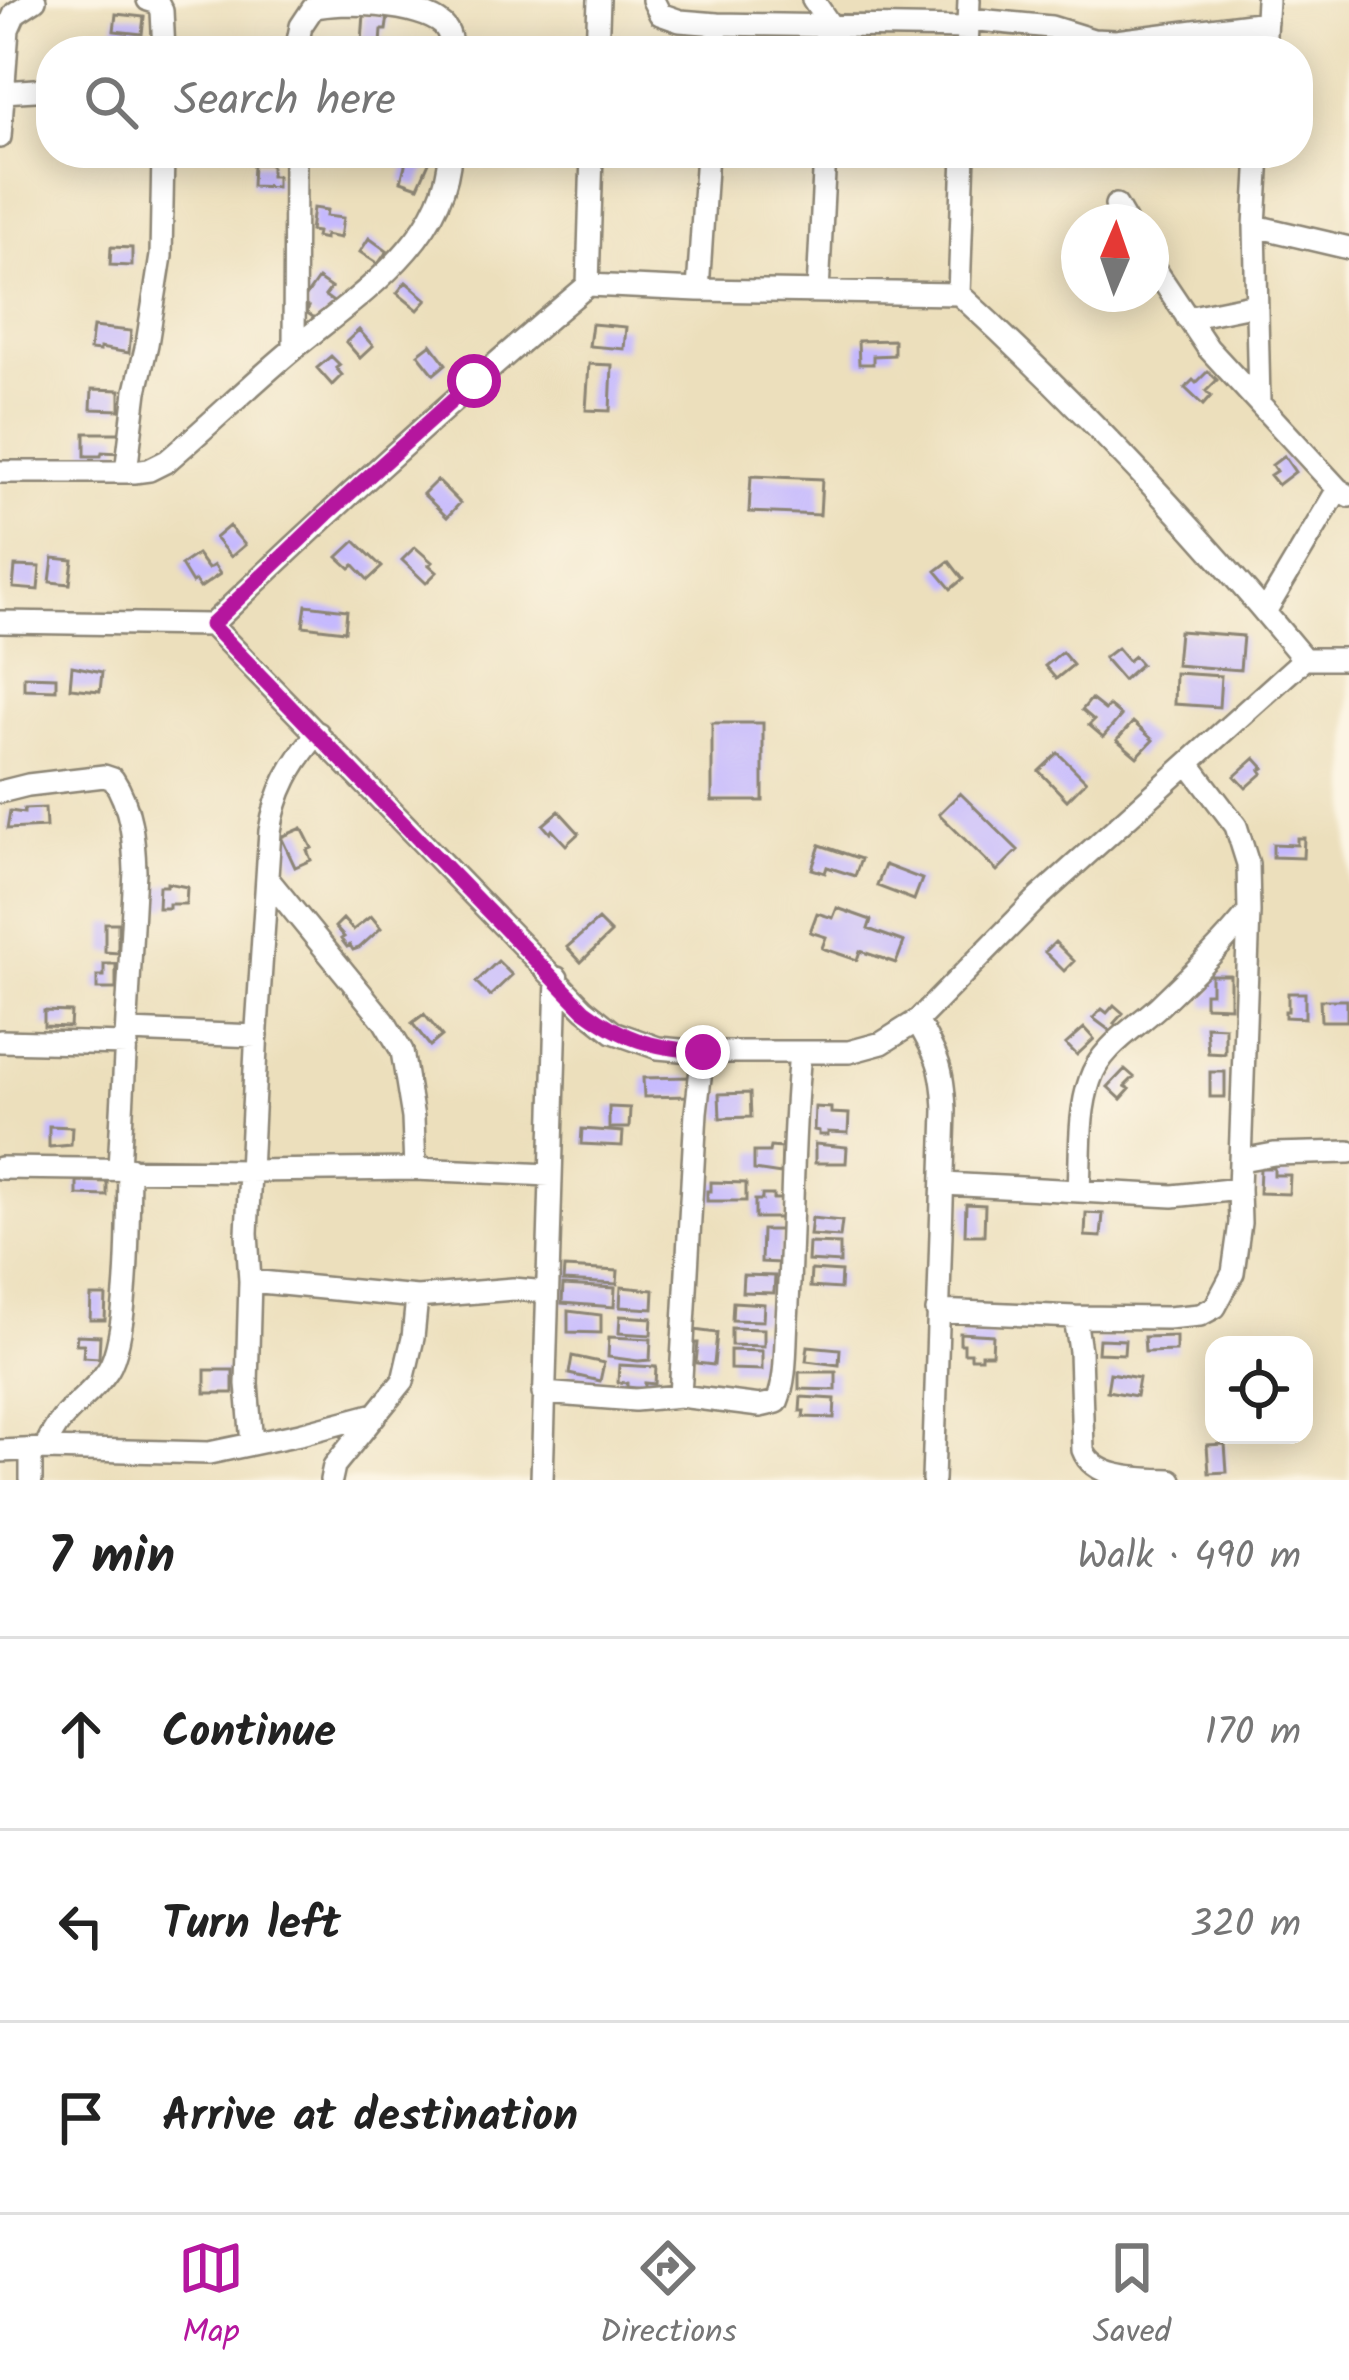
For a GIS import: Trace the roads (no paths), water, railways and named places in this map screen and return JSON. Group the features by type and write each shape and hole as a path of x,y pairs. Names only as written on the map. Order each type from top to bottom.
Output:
{"street":[{"path":"0,137 8,29 15,13 35,0"},
{"path":"148,0 162,11 163,36"},
{"path":"598,36 599,0"},
{"path":"653,0 660,14 680,21 1037,25 1078,36"},
{"path":"813,0 830,25 830,36"},
{"path":"299,36 313,8 355,4 422,13 440,21 449,36"},
{"path":"1141,36 1266,11"},
{"path":"716,36 717,24"},
{"path":"2,101 36,93"},
{"path":"126,472 161,256 163,168"},
{"path":"294,348 296,168"},
{"path":"0,472 126,472 149,470 167,461 294,348 374,285 416,238 440,200 450,168"},
{"path":"588,284 592,168"},
{"path":"698,290 706,168"},
{"path":"818,292 824,168"},
{"path":"958,294 963,168"},
{"path":"1258,168 1259,401"},
{"path":"1255,226 1349,248"},
{"path":"211,625 458,395 588,284 958,294 1029,358 1138,472 1304,659"},
{"path":"1169,290 1208,348 1344,493 1265,612"},
{"path":"1187,318 1256,304"},
{"path":"0,622 211,625 584,1010 614,1032 658,1048 703,1052 848,1052 882,1043 916,1021 1038,898 1304,659 1349,659"},
{"path":"252,1444 247,1233 266,878 274,806 282,783 318,733"},
{"path":"937,1311 1199,1315 1215,1307 1233,1273 1240,1223 1247,864 1236,826 1189,764"},
{"path":"0,792 86,777 113,779 134,832 135,854 124,1288 117,1350 98,1382 38,1450 31,1480"},
{"path":"266,878 350,976 402,1051 415,1168"},
{"path":"1079,1191 1090,1076 1117,1042 1172,993 1249,912"},
{"path":"542,1480 556,978"},
{"path":"916,1021 938,1058 943,1078 944,1184 933,1480"},
{"path":"0,1041 257,1036"},
{"path":"680,1396 703,1052"},
{"path":"543,1393 635,1400 680,1396 760,1406 777,1402 788,1298 800,1053"},
{"path":"1241,1160 1349,1152"},
{"path":"0,1168 415,1168 550,1175"},
{"path":"944,1184 1173,1196 1239,1189"},
{"path":"250,1281 417,1297 514,1289 547,1292"},
{"path":"333,1473 408,1369 417,1297"},
{"path":"1076,1316 1087,1460 1096,1468 1138,1479 1171,1480"},
{"path":"0,1451 191,1453 252,1444 375,1414"},
{"path":"320,1428 329,1442 333,1473"}]}
